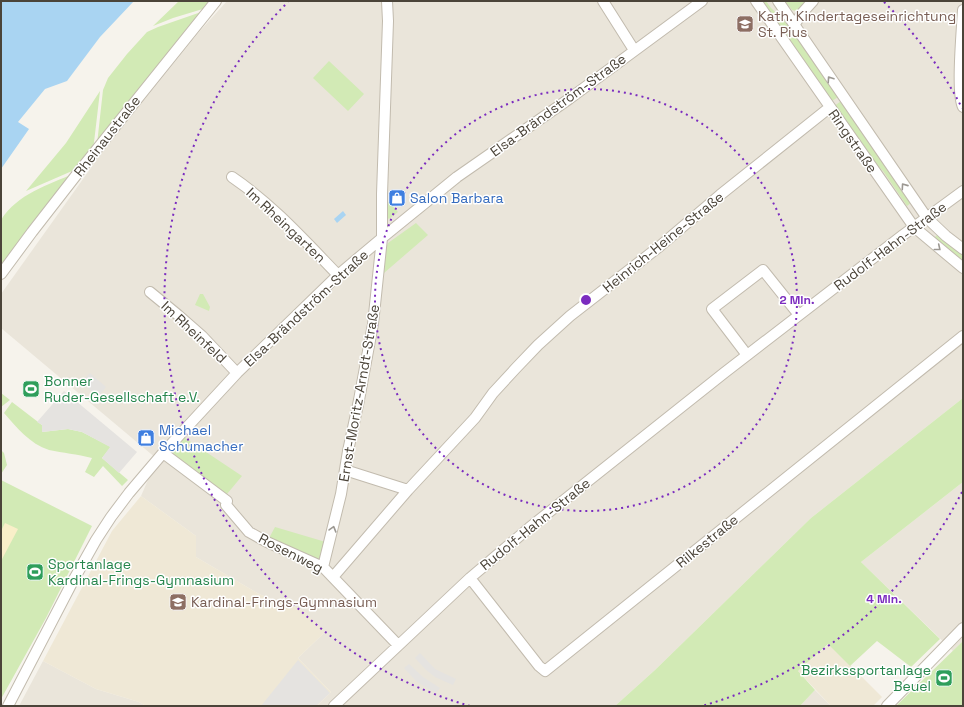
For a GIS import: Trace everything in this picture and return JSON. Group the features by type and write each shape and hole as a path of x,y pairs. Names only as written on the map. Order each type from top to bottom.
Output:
{"street":[{"name":"Rheinaustraße","path":"1,274 81,169 216,1"},
{"name":"Ernst-Moritz-Arndt-Straße","path":"323,566 341,494 373,324 382,238 382,194 388,21 387,1"},
{"path":"603,1 634,50"},
{"name":"Elsa-Brändström-Straße","path":"8,706 96,540 128,493 237,373 338,275 457,178 569,99 702,1"},
{"name":"Ringstraße","path":"756,1 829,108 914,228 963,268"},
{"name":"Ringstraße","path":"778,1 927,218 946,236 963,249"},
{"path":"794,26 803,12 814,1"},
{"path":"963,10 960,97 963,107"},
{"name":"Heinrich-Heine-Straße","path":"333,577 408,490 475,418 494,393 538,345 570,316 657,248 720,195 829,108"},
{"name":"Im Rheingarten","path":"232,177 246,187 274,212 338,275"},
{"name":"Rudolf-Hahn-Straße","path":"334,706 470,578 618,456 799,315 963,192"},
{"path":"747,355 712,309 763,270 799,315"},
{"name":"Im Rheinfeld","path":"150,292 202,336 237,373"},
{"name":"Rilkestraße","path":"470,578 539,666 544,670 963,336"},
{"name":"Rosenweg","path":"163,453 227,501 226,505 249,532 323,566 398,645"},
{"path":"345,470 408,490"},
{"path":"887,706 963,628"}],"shaded area":[{"path":"227,1 963,1 963,398 811,518 655,670 615,706 317,706 331,692 298,658 324,633 304,611 259,594 196,557 196,536 141,496 157,459 1,328 1,294 103,151 199,32"},
{"path":"90,373 106,387 98,397 81,382"},
{"path":"64,391 137,452 119,473 102,458 110,447 82,432 68,429 42,432 42,425 37,422"},
{"path":"963,482 963,641 953,651 861,562"},
{"name":"Kardinal-Frings-Gymnasium","path":"141,496 196,536 196,557 259,594 304,611 325,632 298,658 331,692 317,706 146,706 139,702 96,689 43,661 112,531"},
{"path":"829,644 882,697 873,706 831,706 798,671"},
{"path":"420,653 435,669 456,679 453,685 435,677 426,670 415,658"},
{"path":"298,660 330,693 316,706 261,706"},
{"path":"43,661 96,689 139,702 146,706 19,706"},
{"path":"409,664 423,677 440,688 436,693 417,682 404,668"},
{"path":"815,690 831,706 800,706"}],"green space":[{"path":"179,1 213,1 206,8 153,26"},
{"path":"760,1 766,1 771,8 786,22 838,97 829,103"},
{"path":"785,1 808,1 801,8 795,11 792,10"},
{"path":"204,11 97,144 103,90 108,78 127,54 147,32"},
{"path":"329,61 364,94 348,111 313,78"},
{"path":"100,91 93,151 79,168 26,191 66,143"},
{"path":"841,101 911,203 907,206 883,171 866,155 833,107"},
{"path":"75,173 1,269 1,220 16,203 24,197 44,186"},
{"path":"387,200 398,212 389,219 386,216"},
{"path":"416,223 428,235 384,273 386,248 388,243"},
{"path":"937,235 963,256 963,262 934,238"},
{"path":"200,294 203,294 210,307 209,311 195,305"},
{"path":"1,393 10,400 1,407"},
{"path":"963,398 963,482 861,562 940,639 911,667 877,641 850,666 828,644 798,671 815,690 800,706 615,706 655,670 811,518"},
{"path":"12,402 42,425 42,432 68,429 82,432 111,447 102,458 128,480 122,486 103,466 94,477 85,472 92,458 49,450 36,444 13,424 4,413"},
{"path":"182,436 242,476 227,494 172,457 171,452"},
{"path":"1,450 4,453 7,465 1,474"},
{"name":"Sportanlage Kardinal-Frings-Gymnasium","path":"1,480 92,526 46,618 1,699"},
{"path":"275,527 329,543 323,567 267,542"},
{"name":"Bezirkssportanlage Beuel","path":"963,641 963,706 896,706"}],"sand":[{"path":"5,523 18,529 1,561 1,531"}],"water":[{"path":"1,1 134,1 100,37 67,81 45,89 18,122 29,129 1,169"},
{"path":"343,211 346,215 337,223 334,219"}],"place":[{"name":"Kath. Kindertageseinrichtung St. Pius","path":"745,24"},
{"name":"Salon Barbara","path":"397,198"},
{"name":"Bonner Ruder-Gesellschaft e.V.","path":"31,389"},
{"name":"Michael Schumacher","path":"146,438"},
{"name":"Sportanlage Kardinal-Frings-Gymnasium","path":"35,572"},
{"name":"Kardinal-Frings-Gymnasium","path":"178,602"},
{"name":"Bezirkssportanlage Beuel","path":"944,678"}]}
